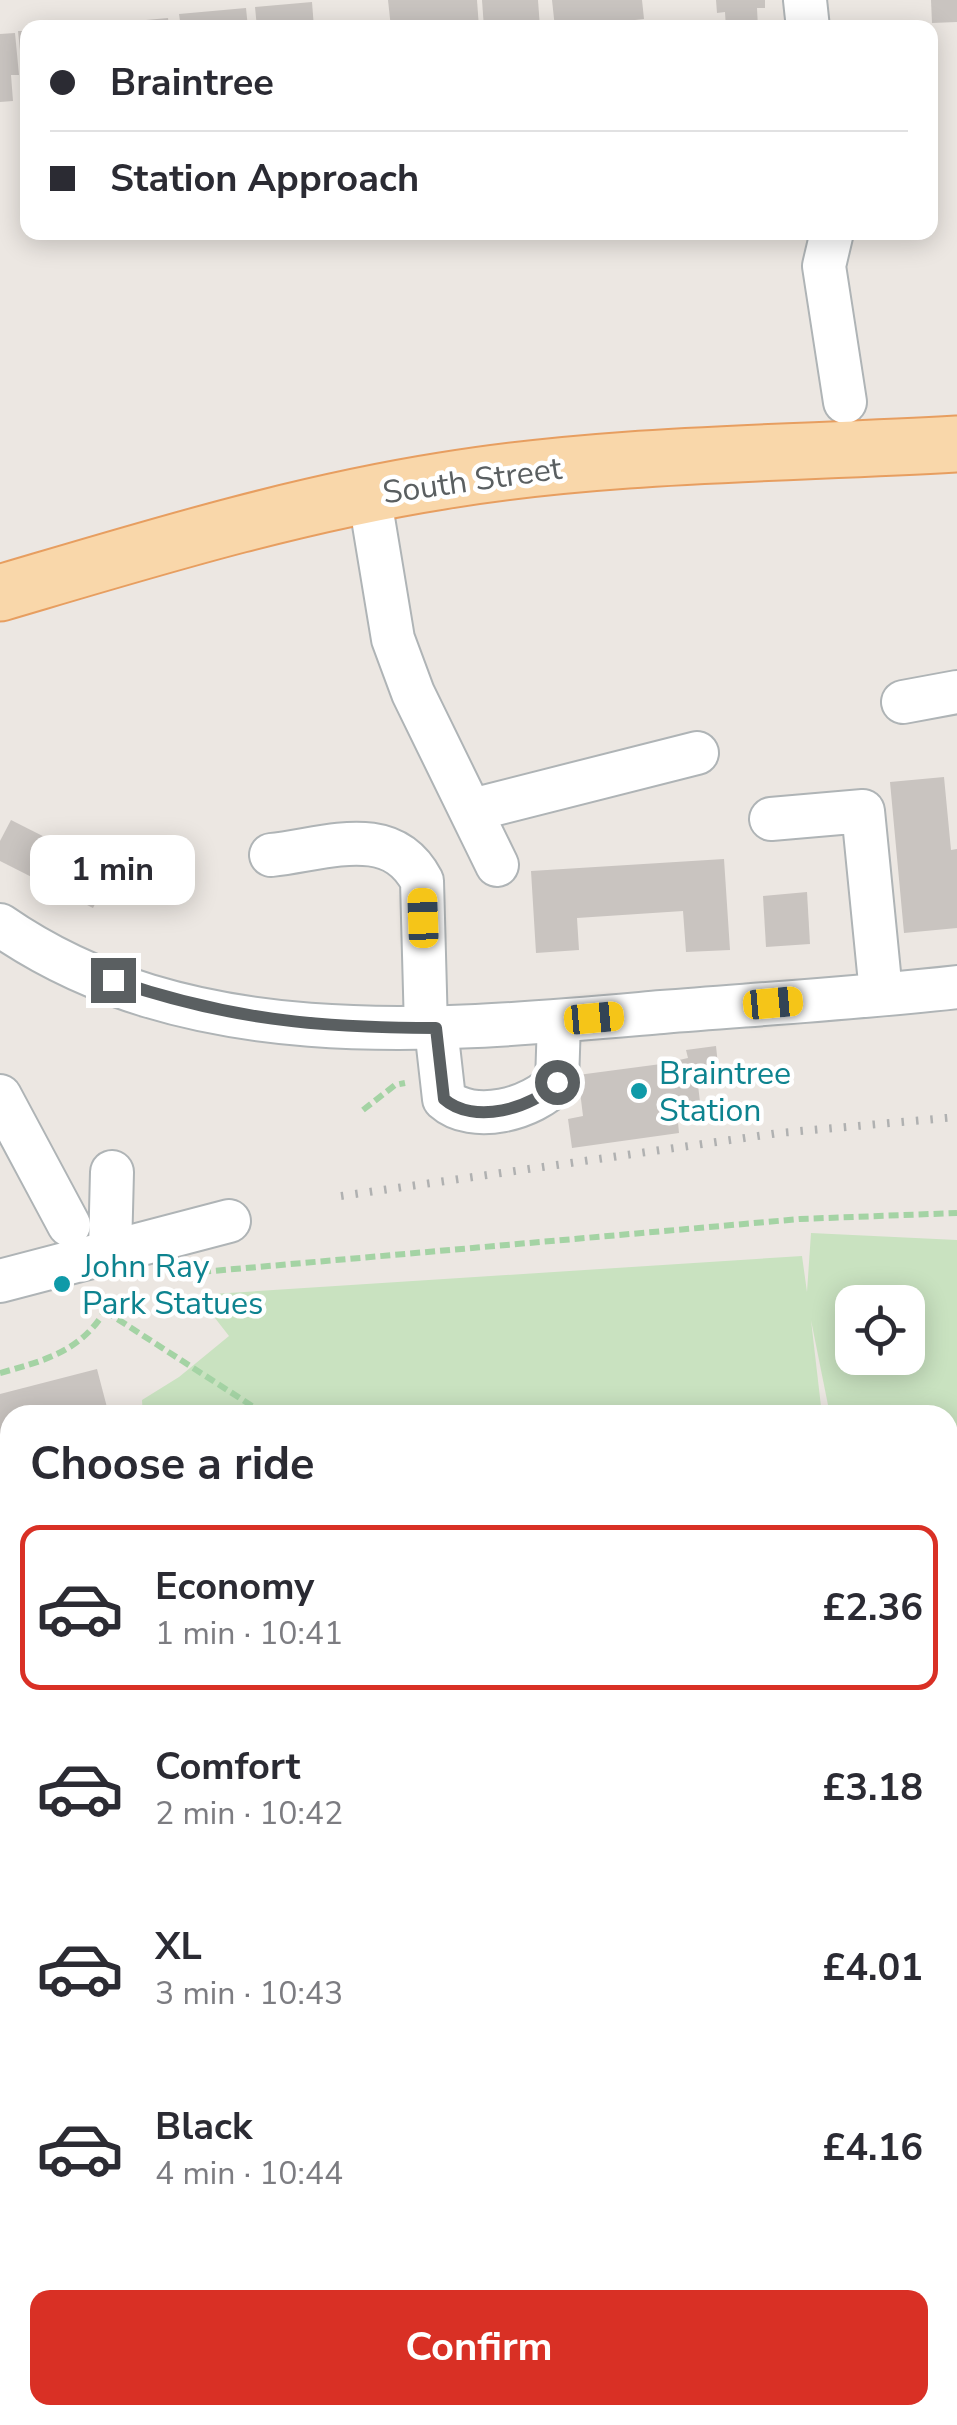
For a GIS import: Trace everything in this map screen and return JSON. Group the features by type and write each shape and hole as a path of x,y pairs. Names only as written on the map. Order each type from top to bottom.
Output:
{"main road":[{"name":"South Street","path":"0,593 206,532 368,494 550,467 957,444"}],"street":[{"path":"830,240 824,266 844,402"},
{"path":"368,494 394,639 412,693 497,865"},
{"path":"903,702 957,692"},
{"path":"472,810 696,754"},
{"path":"772,819 863,811 881,994"},
{"path":"272,856 377,843 398,850 414,866 422,882 431,1028 444,1099 467,1112 533,1102 545,1095 557,1082 559,1021"},
{"path":"0,925 63,960 185,1005 256,1020 431,1028 957,987"},
{"path":"0,1096 69,1225"},
{"path":"110,1251 112,1172"},
{"path":"0,1281 229,1221"}],"path":[{"path":"362,1110 394,1085 421,1080"},
{"path":"183,1274 800,1219 957,1213"},
{"path":"110,1251 95,1285 105,1312 250,1405"},
{"path":"0,1372 47,1360 80,1344 105,1312"}],"green space":[{"path":"811,1233 957,1240 957,1405 828,1405 811,1320 821,1405 142,1405 142,1400 179,1377 229,1336 197,1295 802,1256 807,1292"}],"building":[{"path":"388,0 477,0 478,20 390,20"},
{"path":"482,0 538,0 539,20 483,20"},
{"path":"552,0 642,0 644,19 554,20"},
{"path":"716,0 765,0 765,8 757,8 758,20 726,20 725,12 717,13"},
{"path":"931,0 957,0 957,22 932,20"},
{"path":"312,2 313,20 256,20 255,7"},
{"path":"246,8 247,20 180,20 179,14"},
{"path":"15,33 19,75 11,75 13,101 0,102 0,34"},
{"path":"944,777 951,850 957,849 957,928 904,933 890,782"},
{"path":"11,820 112,871 93,908 0,861 0,841"},
{"path":"724,859 730,950 686,952 683,911 577,918 579,950 536,953 531,871"},
{"path":"807,892 810,944 766,947 763,896"},
{"path":"716,1046 718,1065 696,1068 702,1119 678,1122 679,1133 572,1148 568,1119 583,1116 578,1075 661,1064 688,1058 686,1050"},
{"path":"97,1369 106,1405 0,1405 0,1394"}],"railway":[{"path":"341,1196 779,1133 957,1117"}],"place":[{"name":"Braintree Station","path":"639,1091"},
{"name":"John Ray Park Statues","path":"62,1284"}],"route":[{"path":"113,980 185,1005 256,1020 436,1028 436,1060 444,1099 467,1112 533,1102 557,1082"}]}
